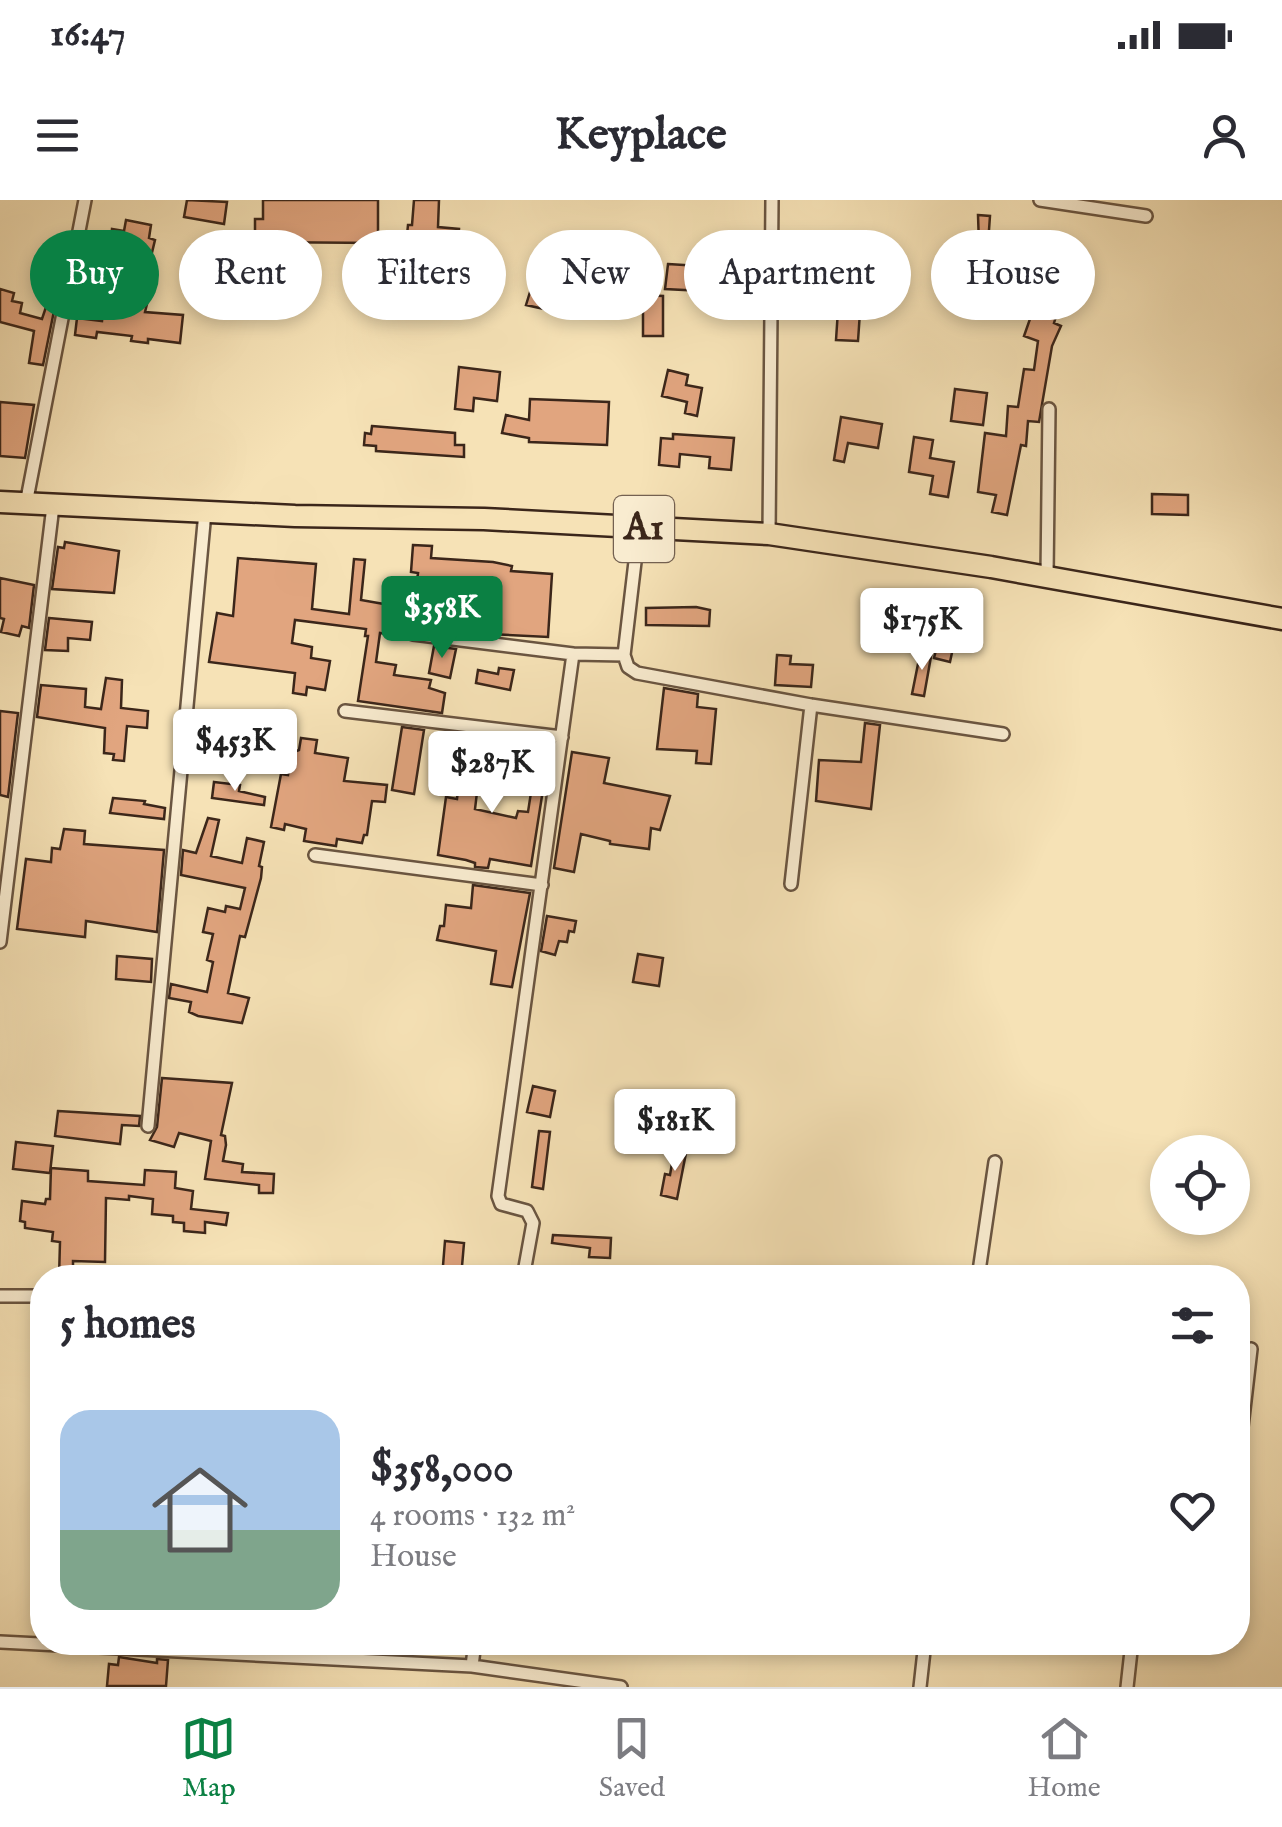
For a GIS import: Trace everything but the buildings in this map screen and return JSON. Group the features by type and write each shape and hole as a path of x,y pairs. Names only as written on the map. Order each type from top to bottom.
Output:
{"highway":[{"name":"A1","path":"0,502 205,512 484,518 769,534 1047,576 1282,620"}],"street":[{"path":"26,504 85,200"},
{"path":"769,534 772,200"},
{"path":"1040,200 1146,216"},
{"path":"1047,576 1048,410"},
{"path":"0,942 52,506"},
{"path":"148,1126 205,512"},
{"path":"638,528 624,655 628,667 637,673 1003,734"},
{"path":"413,634 573,654 624,655"},
{"path":"525,1265 533,1223 527,1211 501,1204 498,1196 573,654"},
{"path":"791,884 811,705"},
{"path":"345,711 562,738"},
{"path":"315,855 542,885"},
{"path":"980,1265 995,1162"},
{"path":"0,1296 30,1296"},
{"path":"1250,1365 1252,1349"},
{"path":"0,1642 30,1644"},
{"path":"256,1655 472,1666 558,1683 621,1687"},
{"path":"472,1666 473,1655"},
{"path":"920,1687 924,1655"},
{"path":"1127,1687 1131,1655"}]}
